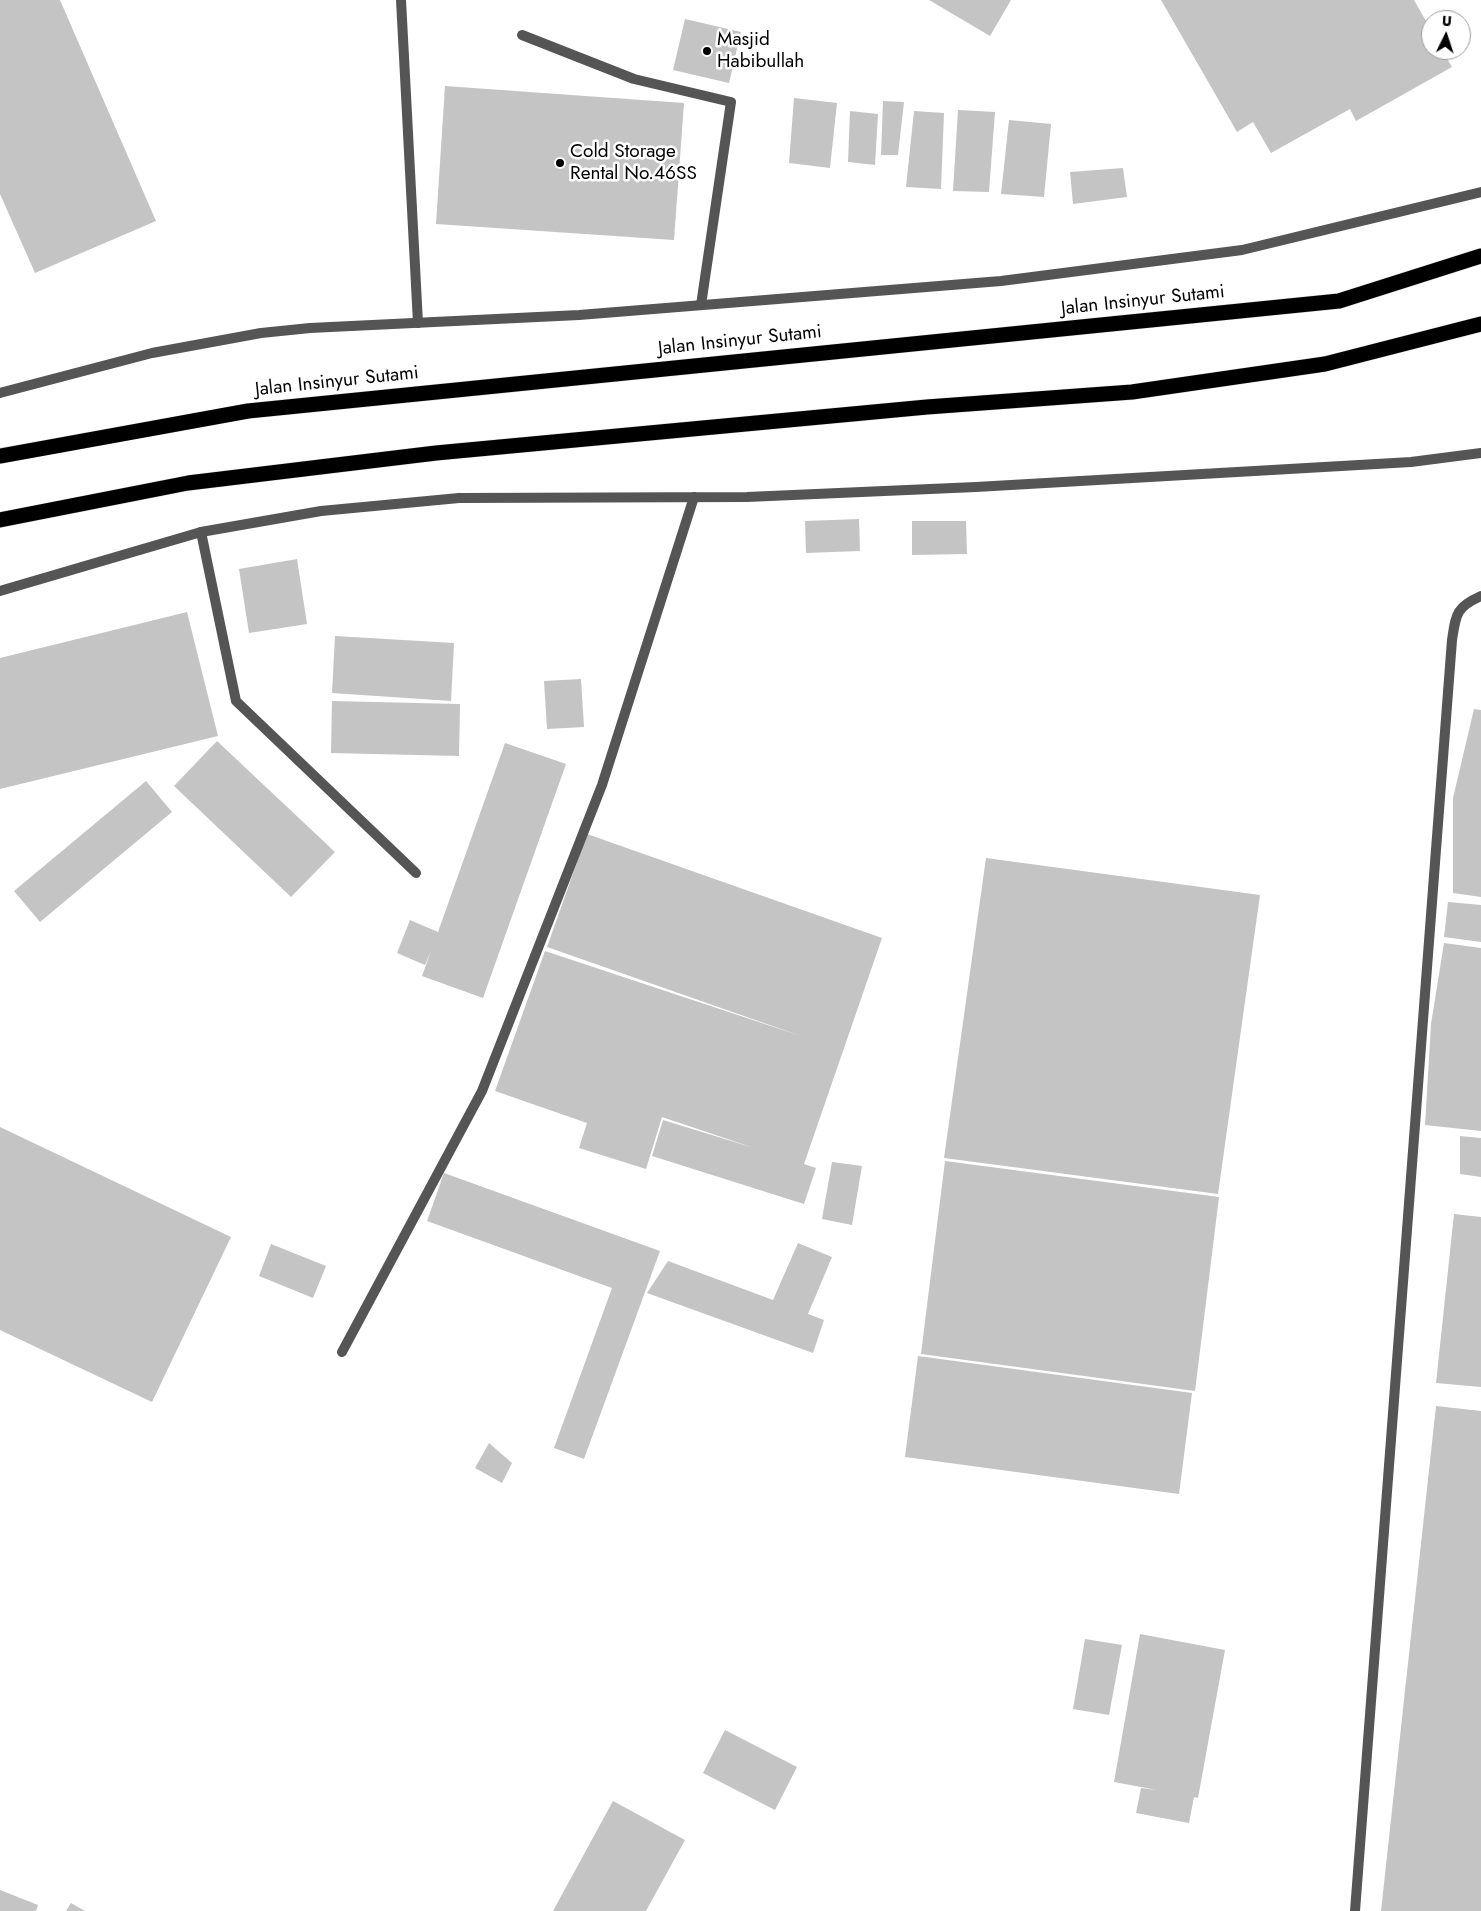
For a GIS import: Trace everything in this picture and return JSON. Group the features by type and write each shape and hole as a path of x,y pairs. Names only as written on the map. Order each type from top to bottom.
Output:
{"highway":[{"name":"Jalan Insinyur Sutami","path":"0,456 248,411 1339,301 1481,256"},
{"path":"0,520 188,483 436,453 927,407 1132,392 1325,364 1481,324"}],"street":[{"path":"401,0 418,323"},
{"path":"522,35 634,79 731,102 701,305"},
{"path":"0,393 152,353 261,333 310,328 579,315 1001,281 1242,250 1481,192"},
{"path":"0,591 201,532 320,511 459,498 747,497 976,488 1411,462 1481,453"},
{"path":"342,1352 482,1091 602,785 694,497"},
{"path":"201,532 236,701 416,873"},
{"path":"1355,1911 1452,640 1458,613 1464,604 1481,596"}],"building":[{"path":"0,0 60,0 156,221 35,273 0,194"},
{"path":"929,0 1011,0 990,36"},
{"path":"1161,0 1414,0 1421,12 1421,60 1448,60 1452,67 1356,121 1350,109 1271,153 1253,122 1237,132"},
{"name":"Masjid Habibullah","path":"685,19 741,32 729,83 673,70"},
{"name":"Cold Storage Rental No.46SS","path":"445,86 684,103 674,240 436,224"},
{"path":"794,98 837,103 830,168 789,163"},
{"path":"883,101 904,102 898,155 881,155"},
{"path":"958,110 995,112 989,192 953,191"},
{"path":"850,111 878,114 875,165 848,162"},
{"path":"914,111 944,113 941,189 906,187"},
{"path":"1009,120 1051,124 1044,197 1001,194"},
{"path":"1123,168 1127,197 1073,204 1070,172"},
{"path":"859,519 860,551 806,553 805,521"},
{"path":"912,521 966,521 967,554 912,555"},
{"path":"297,559 307,624 249,633 239,569"},
{"path":"187,612 218,736 0,789 0,658"},
{"path":"335,636 454,643 451,701 332,693"},
{"path":"581,679 584,727 547,729 544,681"},
{"path":"332,701 460,704 459,756 331,753"},
{"path":"1474,709 1481,710 1481,897 1453,893 1453,798"},
{"path":"217,741 335,852 291,897 174,786"},
{"path":"505,743 566,764 483,998 422,976 431,951 425,965 397,953 410,920 438,932"},
{"path":"146,781 172,812 40,922 14,891"},
{"path":"587,834 882,938 804,1164 816,1168 804,1204 652,1156 663,1120 754,1148 662,1117 646,1169 579,1148 587,1123 495,1091 545,951 801,1036 547,947"},
{"path":"986,858 1260,895 1218,1194 944,1158"},
{"path":"1448,902 1481,905 1481,942 1444,937"},
{"path":"1444,943 1481,948 1481,1131 1425,1125 1431,1024"},
{"path":"0,1127 231,1237 152,1402 0,1330"},
{"path":"1460,1136 1481,1138 1481,1177 1460,1174"},
{"path":"945,1161 1219,1197 1195,1391 921,1354"},
{"path":"832,1162 862,1166 852,1225 822,1219"},
{"path":"444,1173 660,1251 584,1459 554,1448 612,1288 427,1221"},
{"path":"1454,1214 1481,1217 1481,1387 1436,1383"},
{"path":"798,1243 832,1257 808,1314 824,1320 813,1353 647,1293 668,1261 773,1300"},
{"path":"271,1244 326,1266 313,1298 259,1276"},
{"path":"918,1356 1192,1393 1179,1494 905,1457"},
{"path":"1436,1406 1481,1411 1481,1911 1381,1911"},
{"path":"489,1443 512,1463 502,1483 475,1468"},
{"path":"1140,1634 1225,1650 1198,1798 1194,1797 1189,1823 1136,1813 1141,1788 1157,1790 1114,1782"},
{"path":"1085,1639 1122,1645 1109,1715 1073,1709"},
{"path":"725,1730 797,1767 775,1810 703,1773"},
{"path":"613,1801 685,1840 646,1911 553,1911"},
{"path":"0,1890 38,1905 36,1911 0,1911"},
{"path":"71,1903 85,1911 66,1911"}],"place":[{"name":"Masjid Habibullah","path":"707,51"},
{"name":"Cold Storage Rental No.46SS","path":"560,163"}]}
